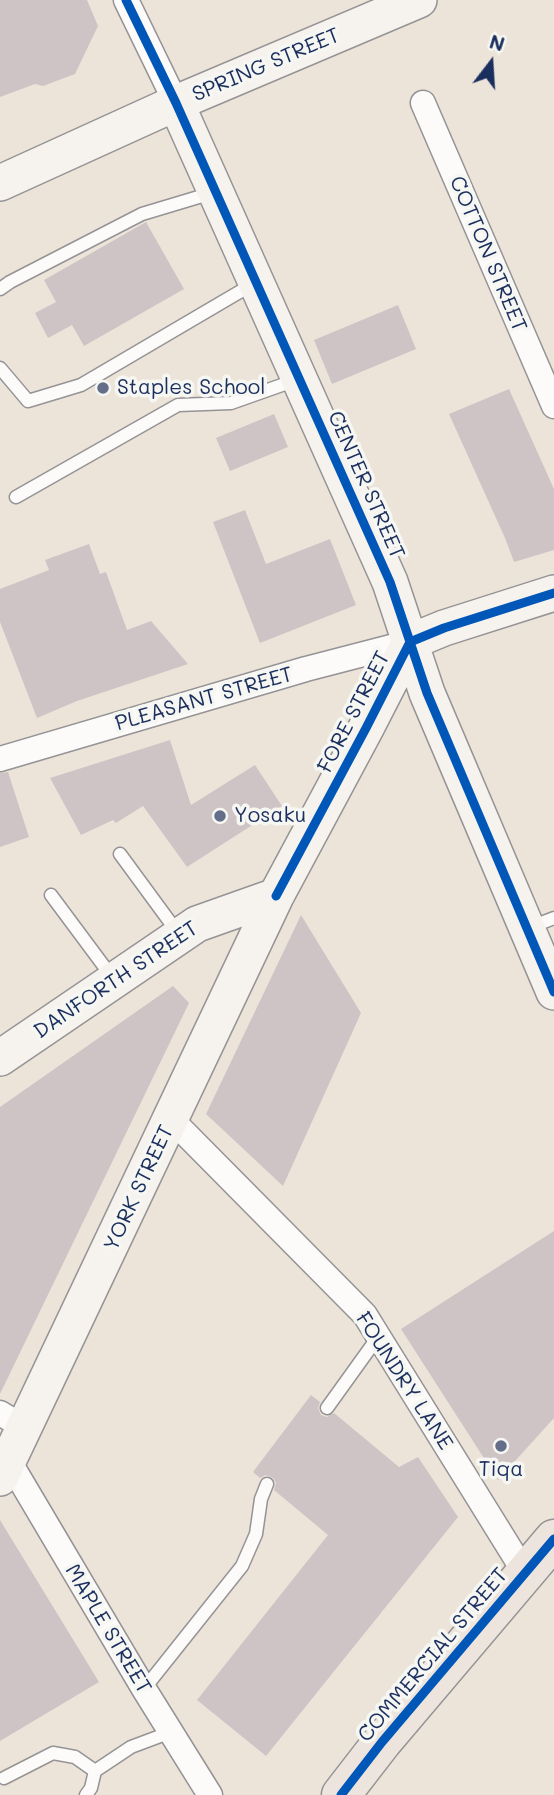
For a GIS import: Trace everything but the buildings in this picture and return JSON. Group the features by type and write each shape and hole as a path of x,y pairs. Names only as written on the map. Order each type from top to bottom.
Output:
{"main road":[{"name":"COMMERCIAL STREET","path":"341,1795 382,1742 554,1539"}],"street":[{"name":"CENTER STREET","path":"126,0 176,103 390,582 427,693 540,934 554,992"},
{"name":"SPRING STREET","path":"0,183 176,103 419,0"},
{"name":"COTTON STREET","path":"423,103 554,406"},
{"name":"FORE STREET","path":"276,896 410,642 444,628 554,593"},
{"name":"PLEASANT STREET","path":"0,759 306,669 410,642"},
{"name":"DANFORTH STREET","path":"0,1058 197,924 276,896"},
{"name":"YORK STREET","path":"4,1469 13,1421 172,1119 276,896"},
{"name":"FOUNDRY LANE","path":"172,1119 365,1315 525,1573"},
{"name":"MAPLE STREET","path":"4,1469 210,1795"}],"lane":[{"path":"0,289 142,214 216,192"},
{"path":"0,368 28,401 80,386 256,282"},
{"path":"16,497 178,405 231,403 299,378"},
{"path":"120,854 180,936"},
{"path":"51,895 114,981"},
{"path":"327,1408 378,1337"},
{"path":"144,1689 242,1566 256,1534 261,1499 267,1484"},
{"path":"86,1795 91,1788 95,1770 131,1747 171,1732"},
{"path":"4,1778 53,1753 75,1757 95,1770"}],"cycle path":[{"path":"126,0 176,103 390,582 427,693 554,992"},
{"path":"276,896 410,642 444,628 554,593"},
{"path":"341,1795 382,1742 554,1539"}],"place":[{"name":"Staples School","path":"103,388"},
{"name":"Yosaku","path":"220,816"},
{"name":"Tiqa","path":"501,1446"}]}
